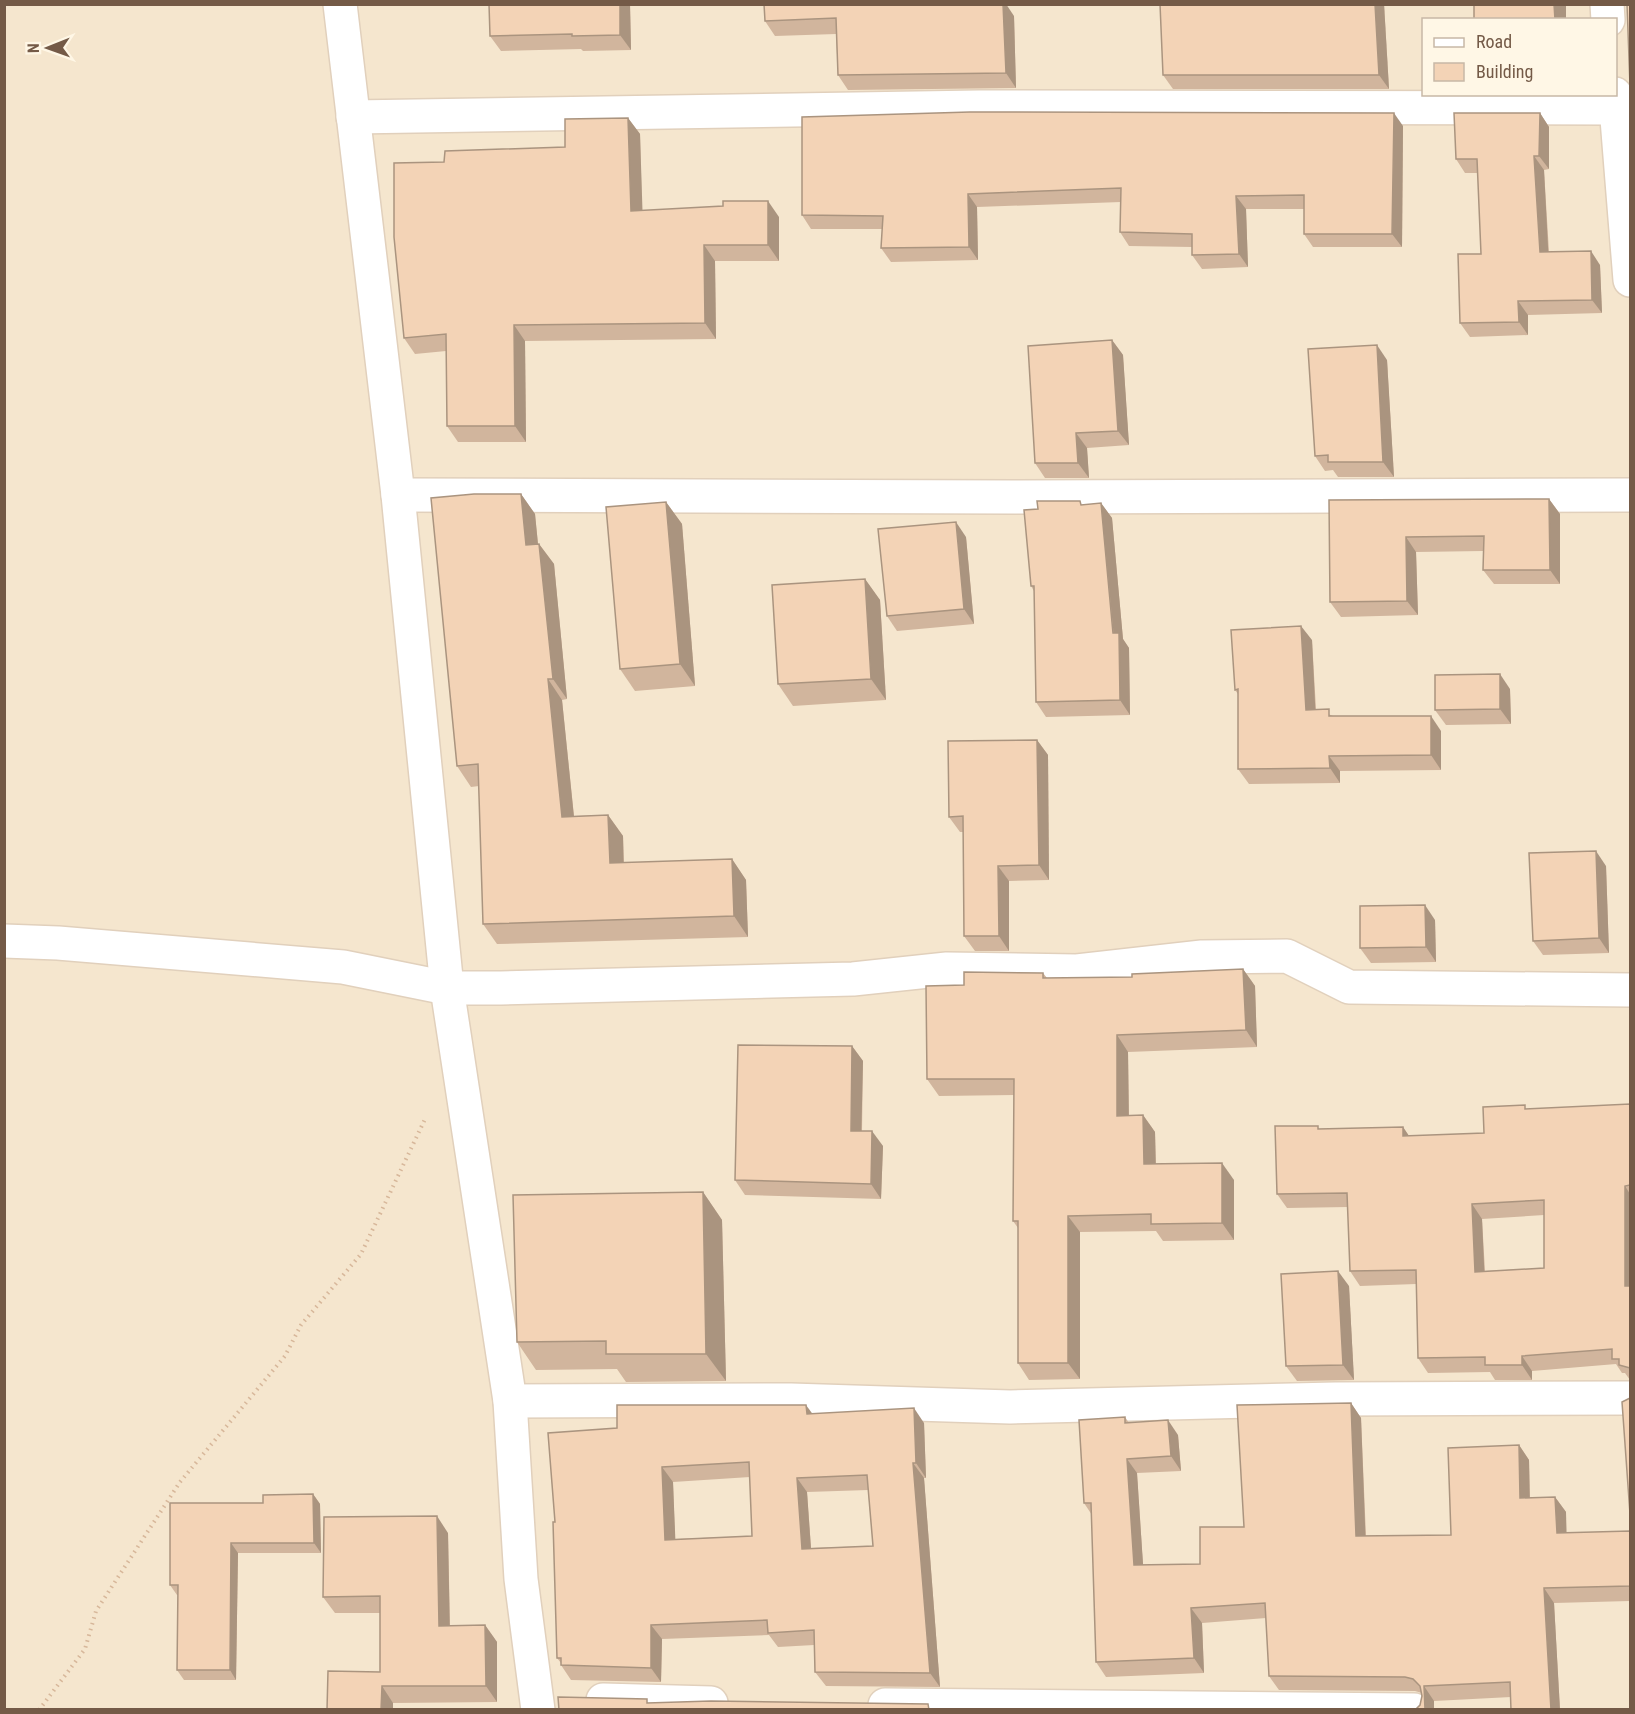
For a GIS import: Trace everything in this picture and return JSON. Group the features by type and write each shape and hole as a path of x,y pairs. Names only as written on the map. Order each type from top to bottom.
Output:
{"street":[{"path":"339,4 398,495 447,988 510,1401 521,1580 538,1704 739,1704"},
{"path":"353,117 979,107 1616,101 1630,280"},
{"path":"398,495 1039,497 1630,495"},
{"path":"4,941 343,967 447,988 853,979 947,969 1077,971 1202,957 1287,956 1349,987 1630,990"},
{"path":"510,1401 791,1400 1010,1407 1335,1399 1630,1398"},
{"path":"852,1705 1414,1710"}],"path":[{"path":"39,1710 85,1649 96,1611 180,1482 285,1356 301,1325 361,1254 426,1115"}],"shaded area":[{"path":"5,5 1630,5 1630,1709 5,1709"}],"building":[{"path":"489,4 620,4 620,35 490,36"},
{"path":"764,4 1003,4 1006,73 838,75 836,18 765,21"},
{"path":"1160,4 1375,4 1379,75 1163,75"},
{"path":"1474,4 1554,4 1555,18 1474,18"},
{"path":"1627,4 1630,4 1630,86"},
{"path":"970,112 1394,113 1392,234 1304,234 1304,195 1236,196 1239,254 1192,255 1192,234 1120,232 1121,188 968,194 969,247 881,248 883,216 802,215 802,117"},
{"path":"1454,113 1540,113 1539,156 1534,156 1540,252 1591,251 1592,300 1518,301 1519,322 1460,323 1458,254 1481,254 1477,159 1456,159"},
{"path":"628,118 631,211 723,206 723,201 768,201 768,245 704,245 705,323 514,325 515,426 447,426 446,334 404,338 394,237 394,163 444,162 445,151 565,147 565,119"},
{"path":"1112,340 1118,431 1076,433 1078,463 1035,463 1028,346"},
{"path":"1377,345 1383,462 1328,462 1328,455 1315,456 1308,349"},
{"path":"474,494 521,494 526,545 539,544 553,679 548,679 562,817 608,815 610,863 732,859 734,916 483,924 478,764 457,766 431,498"},
{"path":"1549,499 1550,570 1483,570 1484,536 1406,537 1407,601 1330,602 1329,500"},
{"path":"1037,501 1080,501 1081,505 1101,503 1113,633 1119,633 1120,700 1036,702 1034,586 1031,586 1024,510 1038,509"},
{"path":"666,502 680,664 620,669 606,507"},
{"path":"956,522 964,609 887,616 878,529"},
{"path":"865,579 871,679 778,684 772,585"},
{"path":"1301,626 1306,710 1329,709 1329,716 1431,716 1431,755 1329,756 1330,768 1238,769 1238,689 1235,690 1231,630"},
{"path":"1500,674 1500,709 1435,710 1435,675"},
{"path":"1037,740 1039,865 998,866 999,936 964,936 963,816 949,817 948,741"},
{"path":"1596,851 1599,938 1533,941 1529,853"},
{"path":"1425,905 1426,947 1360,948 1360,906"},
{"path":"1243,969 1246,1030 1117,1035 1117,1116 1143,1115 1144,1164 1222,1163 1222,1223 1151,1224 1151,1214 1068,1216 1068,1363 1018,1363 1018,1221 1013,1221 1014,1079 927,1079 926,986 964,985 964,972 1043,973 1043,978 1132,977 1132,974"},
{"path":"738,1045 852,1046 851,1131 872,1131 871,1184 735,1180"},
{"path":"1630,1104 1630,1185 1625,1186 1625,1286 1630,1286 1630,1368 1619,1365 1619,1359 1612,1359 1612,1349 1522,1356 1522,1365 1485,1365 1485,1357 1418,1358 1416,1270 1350,1271 1347,1193 1277,1194 1275,1126 1318,1126 1318,1129 1403,1127 1403,1136 1484,1133 1483,1107 1525,1105 1525,1109","holes":["1544,1200 1544,1268 1475,1272 1472,1204"]},
{"path":"703,1192 706,1354 606,1354 606,1341 517,1342 513,1195"},
{"path":"1338,1271 1343,1365 1286,1366 1281,1274"},
{"path":"1630,1398 1630,1514 1622,1402"},
{"path":"1351,1403 1356,1536 1451,1535 1448,1448 1519,1445 1520,1498 1555,1497 1557,1533 1630,1531 1630,1586 1544,1588 1551,1710 1511,1710 1510,1682 1424,1686 1425,1710 1415,1710 1420,1705 1422,1696 1420,1686 1413,1679 1405,1677 1269,1676 1265,1603 1191,1608 1194,1658 1096,1662 1091,1503 1084,1503 1079,1420 1125,1417 1125,1423 1168,1420 1171,1456 1127,1459 1134,1565 1200,1564 1200,1527 1244,1527 1237,1405"},
{"path":"617,1405 806,1405 807,1414 914,1408 916,1463 913,1463 930,1673 815,1672 814,1630 768,1633 767,1620 651,1625 651,1668 561,1665 561,1658 557,1658 553,1522 555,1522 548,1433 617,1428","holes":["749,1462 752,1536 665,1540 662,1467","867,1475 873,1546 802,1549 797,1478"]},
{"path":"313,1494 314,1543 231,1543 230,1670 177,1670 178,1585 170,1585 170,1503 263,1503 263,1495"},
{"path":"437,1516 439,1626 485,1625 486,1686 382,1686 381,1710 327,1710 328,1671 380,1672 380,1596 323,1597 324,1517"},
{"path":"558,1697 647,1699 647,1703 711,1701 928,1704 929,1710 559,1710"}]}
